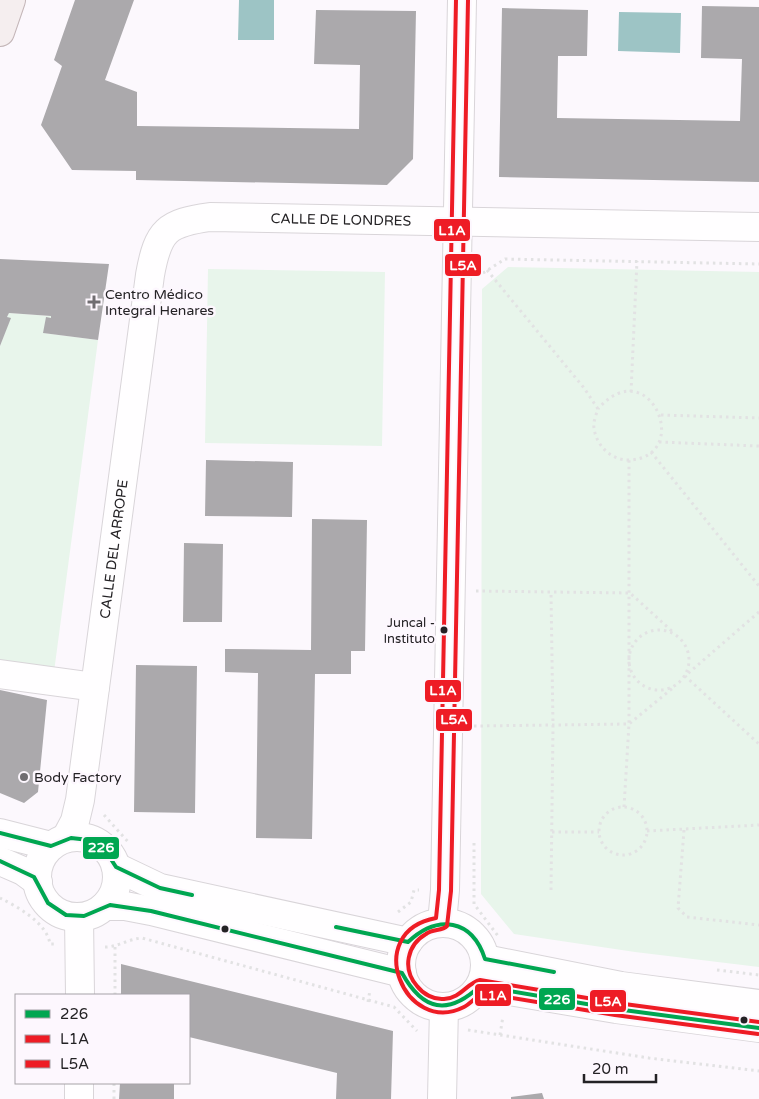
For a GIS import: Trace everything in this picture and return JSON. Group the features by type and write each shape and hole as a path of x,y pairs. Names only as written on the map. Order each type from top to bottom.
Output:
{"main road":[{"path":"0,32 11,0"}],"street":[{"path":"442,923 445,890 462,0"},
{"name":"CALLE DE LONDRES","path":"153,259 166,230 184,221 210,218 759,227"},
{"name":"CALLE DEL ARROPE","path":"59,842 75,822 80,800 153,259"},
{"path":"0,674 95,687"},
{"path":"0,833 59,842 78,837 91,839 102,845 111,855 124,857 160,888 408,942"},
{"path":"59,842 43,856 38,869 38,882 41,893 52,907 67,915 79,917 93,914 105,906 114,894 124,857"},
{"path":"0,861 24,872 38,882"},
{"path":"105,906 125,906 151,911 402,973"},
{"path":"79,917 80,994"},
{"path":"493,950 480,986 469,998 457,1005 444,1007 423,1002 410,990 402,973 402,956 408,942 424,928 442,923 461,927 493,950 621,986 759,1004"},
{"path":"480,986 616,1009 759,1028"},
{"path":"442,1099 444,1007"},
{"path":"79,1084 79,1099"}],"path":[{"path":"481,275 504,259 759,264"},
{"path":"631,392 637,261"},
{"path":"487,270 584,388 598,409"},
{"path":"631,392 644,395 654,403 661,414 663,428 659,442 651,452 640,458 628,460 611,456 598,444 594,426 598,409 606,399 618,393 631,392"},
{"path":"661,414 759,418"},
{"path":"659,442 759,446"},
{"path":"651,452 759,586"},
{"path":"624,807 630,724 628,460"},
{"path":"475,582 475,600"},
{"path":"475,591 630,593 685,643 690,659 686,676"},
{"path":"551,592 553,726 551,890"},
{"path":"474,726 630,724 759,612"},
{"path":"674,633 660,630 644,634 634,644 629,659 632,674 644,686 659,691 674,687"},
{"path":"686,676 759,744"},
{"path":"474,717 474,736"},
{"path":"624,807 635,810 644,818 647,831 644,842 635,852 622,855 610,851 601,842 599,832 601,820 610,811 624,807"},
{"path":"103,811 105,819 122,833 124,857"},
{"path":"647,831 759,825"},
{"path":"684,830 678,908 687,917 759,925"},
{"path":"552,832 599,832"},
{"path":"474,833 474,904 493,950"},
{"path":"391,918 411,902 414,890 474,891"},
{"path":"0,898 19,907 48,934 50,944 80,947 115,947 127,940 142,938 394,1007 416,1029 417,1039"},
{"path":"115,947 115,994"},
{"path":"711,969 759,975"},
{"path":"463,1029 648,1058 759,1071"},
{"path":"114,1084 114,1099"}],"shaded area":[{"path":"508,267 759,272 759,967 635,952 514,934 481,894 482,289"},
{"path":"208,269 385,272 382,446 205,443"},
{"path":"9,313 51,316 51,318 46,318 44,333 98,340 54,672 0,663 0,346 10,319 7,317"}],"water":[{"path":"239,0 274,0 274,40 238,40"},
{"path":"619,12 681,13 680,53 618,51"}],"building":[{"path":"75,0 134,0 105,80 137,92 137,126 359,129 360,65 314,64 316,10 416,11 413,159 387,185 136,180 136,171 72,170 41,125 62,66 54,60"},
{"path":"702,6 759,7 759,182 499,177 502,8 588,10 587,56 558,56 557,118 740,121 742,59 701,58"},
{"path":"0,259 109,264 98,340 43,333 46,317 51,318 51,316 9,313 7,317 11,318 0,346"},
{"path":"206,460 293,462 292,517 205,516"},
{"path":"312,519 367,520 365,651 351,651 351,674 315,674 312,839 256,838 258,673 225,672 225,649 311,650"},
{"path":"184,543 223,544 222,622 183,622"},
{"path":"136,665 197,666 195,813 134,812"},
{"path":"0,690 47,700 38,792 24,803 0,793"},
{"path":"121,964 393,1031 391,1099 336,1099 337,1073 190,1037 190,994 121,994"},
{"path":"120,1084 174,1084 174,1099 119,1099"},
{"path":"542,1093 544,1099 511,1099 511,1097"}],"transit line":[{"name":"L1A","path":"456,0 439,890 436,918 413,927 400,942 396,960 400,979 409,996 424,1008 443,1012 464,1007 482,993 615,1015 758,1034"},
{"name":"L5A","path":"468,0 451,891 447,926 443,929 429,932 414,944 409,958 409,972 419,989 436,999 455,996 480,980 617,1003 759,1022"},
{"name":"226","path":"0,833 51,846 71,838 89,840 105,850 116,867 160,888 192,895"},
{"name":"226","path":"0,861 34,877 48,903 66,915 84,916 110,905 151,911 402,973 410,986 419,995 427,1002 437,1005 457,1002 480,986 616,1009 759,1028"},
{"name":"226","path":"336,927 408,942 419,933 431,927 453,925 463,929 472,936 485,959 554,972"}],"place":[{"name":"Centro Médico Integral Henares","path":"94,302"},
{"name":"Juncal - Instituto","path":"444,630"},
{"name":"Body Factory","path":"24,777"}]}
